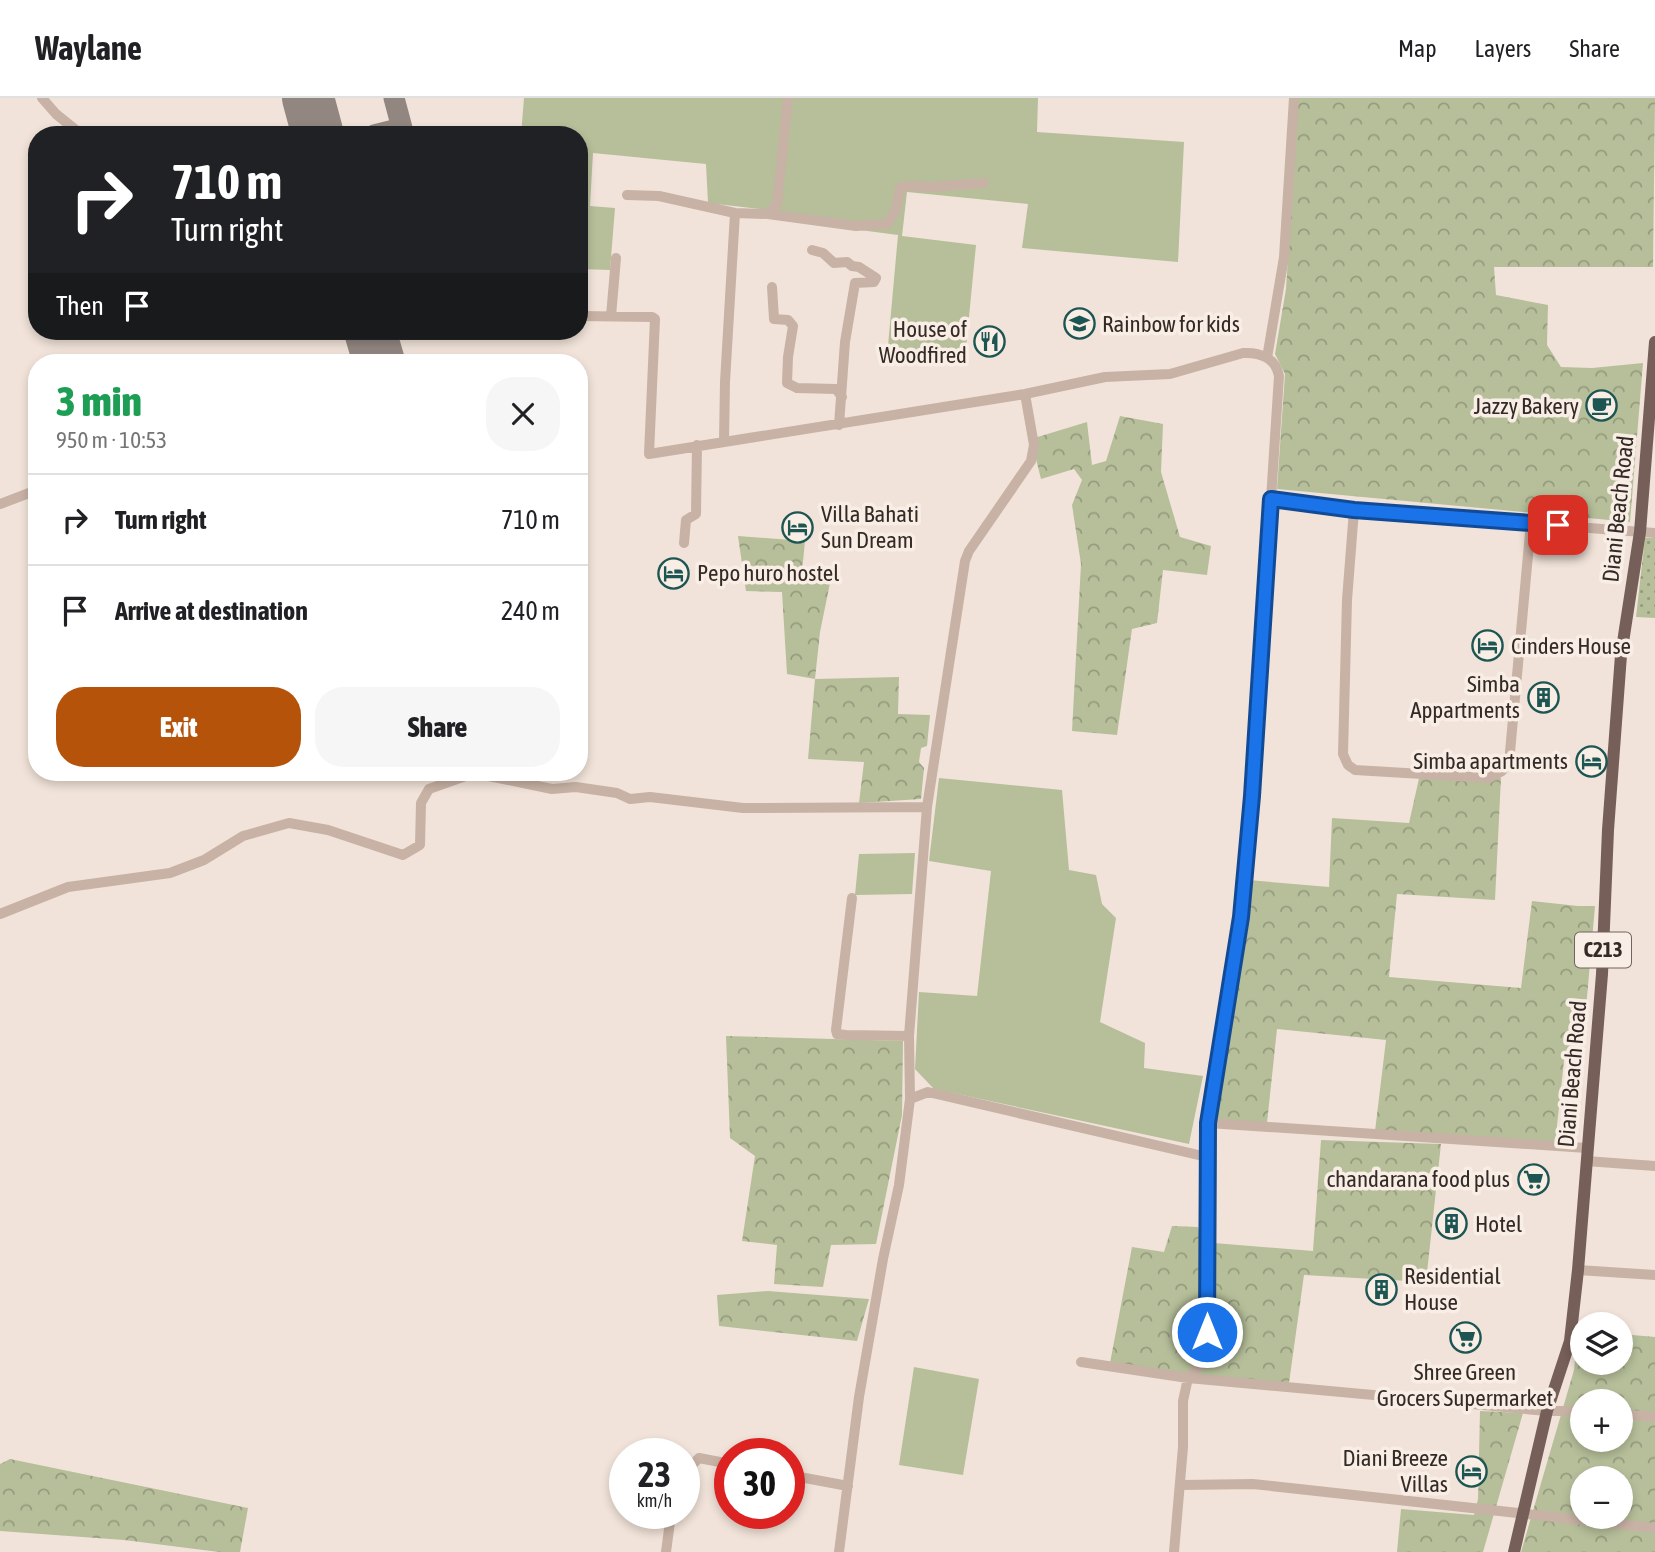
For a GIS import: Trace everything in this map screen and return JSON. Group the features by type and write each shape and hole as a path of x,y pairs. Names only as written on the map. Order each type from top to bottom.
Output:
{"main road":[{"name":"Diani Beach Road","path":"1514,1552 1547,1411 1570,1341 1602,974 1608,830 1621,655 1640,532 1655,342"}],"street":[{"path":"42,98 71,126"},
{"path":"768,214 777,204 788,98"},
{"path":"1268,358 1284,257 1294,98"},
{"path":"627,195 659,196 735,213 768,214 856,226 887,224 896,211 900,188 905,186 984,183"},
{"path":"724,441 735,213"},
{"path":"812,250 823,253 834,263 847,262 859,267 876,278 874,282 855,283 846,332 839,425"},
{"path":"611,316 616,258"},
{"path":"772,287 774,319 789,320 793,326 787,383 797,388 836,388 842,397"},
{"path":"588,316 652,317 656,321 649,454 1025,394 1105,377 1170,374 1243,353 1252,352 1268,358 1276,365 1279,376 1252,796 1241,917 1208,1123 1207,1359 1188,1378 1183,1401 1181,1485 1174,1552"},
{"path":"839,1552 859,1397 899,1185 910,1099 909,1036 927,807 965,561 1034,453 1025,394"},
{"path":"684,543 686,520 696,514 696,446"},
{"path":"0,504 28,493"},
{"path":"1271,499 1354,510 1655,533"},
{"path":"1354,510 1347,600 1343,754 1348,765 1355,770 1489,778 1502,771 1509,763 1531,522"},
{"path":"0,914 68,887 170,873 204,860 243,836 289,823 328,830 403,855 420,845 421,803 429,789 449,781"},
{"path":"510,781 552,789 576,787 617,793 630,799 650,797 743,808 927,807"},
{"path":"852,898 837,1034 909,1036"},
{"path":"910,1070 928,1092"},
{"path":"910,1099 928,1092 1207,1157"},
{"path":"1208,1123 1586,1155 1655,1166"},
{"path":"1578,1270 1655,1275"},
{"path":"1081,1362 1188,1378 1547,1411 1570,1410"},
{"path":"1633,1415 1655,1417"},
{"path":"805,1478 848,1486"},
{"path":"1181,1485 1253,1484 1655,1528"},
{"path":"666,1552 669,1529"}],"green space":[{"path":"524,98 1038,98 1037,132 1184,142 1178,262 1022,248 1028,204 907,192 902,236 976,245 965,358 887,357 898,235 783,220 778,211 708,203 706,164 593,153 590,206 615,208 610,270 588,269 588,126 522,126"},
{"path":"1298,98 1655,98 1653,267 1494,267 1496,295 1548,305 1547,345 1561,367 1592,368 1643,363 1630,522 1277,489 1285,374 1275,354 1286,289"},
{"path":"1120,416 1163,424 1161,472 1180,537 1211,546 1207,575 1163,570 1157,623 1132,629 1117,735 1072,731 1081,564 1072,505 1082,480 1074,469 1041,479 1031,439 1087,422 1092,465 1106,461"},
{"path":"738,536 805,541 801,582 830,583 820,632 815,679 787,674 782,592 746,591"},
{"path":"1645,538 1655,538 1655,618 1636,617"},
{"path":"899,677 898,714 930,715 927,746 921,748 919,762 924,768 921,799 859,803 864,762 808,759 815,679"},
{"path":"1420,774 1501,778 1495,900 1397,894 1389,977 1521,988 1532,901 1595,906 1582,1054 1565,1052 1555,1144 1375,1131 1386,1040 1277,1029 1267,1123 1216,1119 1236,879 1329,887 1332,818 1409,823"},
{"path":"939,778 1062,790 1069,870 1096,875 1102,904 1116,918 1100,1022 1145,1043 1144,1068 1203,1076 1189,1144 934,1089 915,1069 919,992 977,996 991,871 929,861"},
{"path":"915,853 912,894 855,895 859,854"},
{"path":"726,1036 903,1041 902,1115 876,1244 831,1245 823,1287 774,1284 777,1245 742,1241 755,1156 730,1138"},
{"path":"1321,1140 1441,1144 1426,1282 1304,1275 1289,1383 1174,1373 1110,1363 1132,1247 1164,1252 1172,1226 1198,1227 1202,1242 1313,1251"},
{"path":"768,1291 869,1299 857,1341 719,1326 717,1295"},
{"path":"1633,1335 1655,1337 1655,1552 1521,1552 1573,1375 1633,1375"},
{"path":"914,1367 979,1379 963,1475 899,1465"},
{"path":"1480,1411 1523,1413 1483,1552 1397,1552 1401,1509 1474,1515 1478,1499"},
{"path":"10,1459 248,1508 240,1552 0,1531 0,1464"}],"taxiway":[{"path":"394,98 401,126"}],"runway":[{"path":"308,98 316,126"},
{"path":"373,340 377,354"}],"place":[{"name":"Rainbow for kids","path":"1079,324"},
{"name":"House of Woodfired","path":"990,342"},
{"name":"Jazzy Bakery","path":"1602,406"},
{"name":"Villa Bahati Sun Dream","path":"798,527"},
{"name":"Pepo huro hostel","path":"674,573"},
{"name":"Cinders House","path":"1488,646"},
{"name":"Simba Appartments","path":"1543,697"},
{"name":"Simba apartments","path":"1591,761"},
{"name":"chandarana food plus","path":"1533,1179"},
{"name":"Hotel","path":"1452,1224"},
{"name":"Residential House","path":"1381,1289"},
{"name":"Shree Green Grocers Supermarket","path":"1465,1338"},
{"name":"Diani Breeze Villas","path":"1471,1471"}],"route":[{"path":"1207,1332 1208,1123 1241,917 1252,796 1271,499 1354,510 1558,525"}]}
